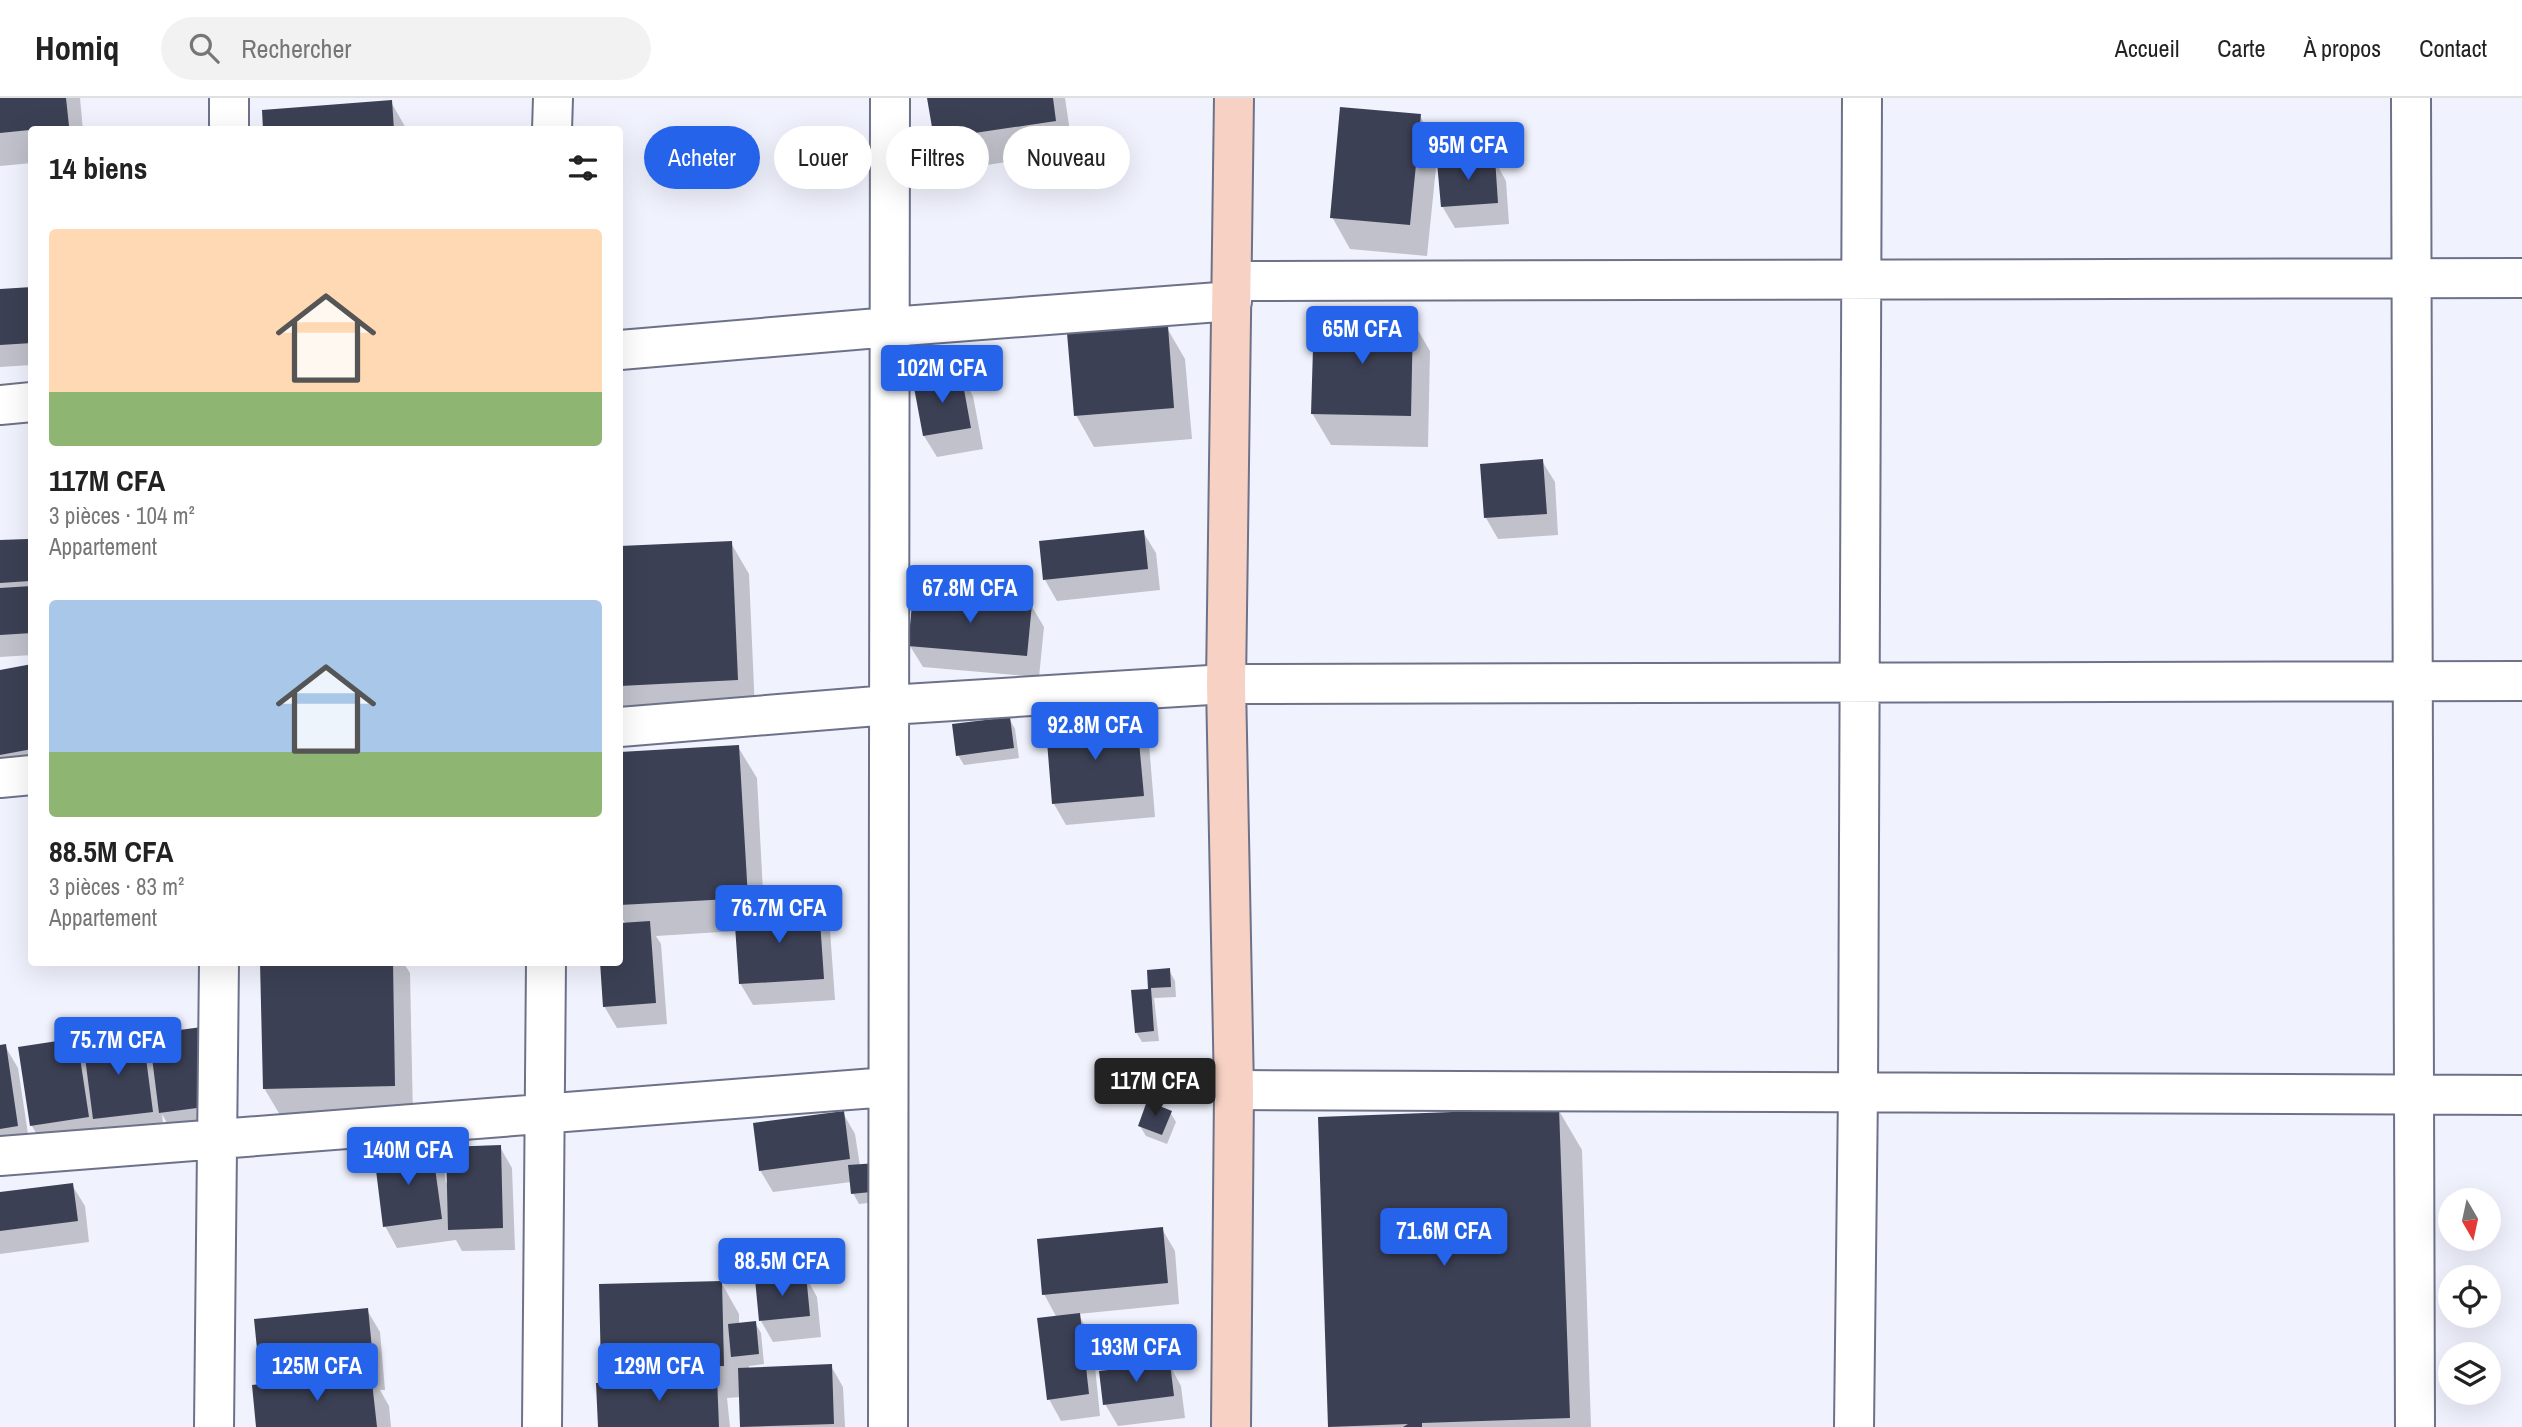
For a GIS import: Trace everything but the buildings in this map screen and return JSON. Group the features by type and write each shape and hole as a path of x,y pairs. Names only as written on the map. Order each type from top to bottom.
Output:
{"main road":[{"path":"1231,1427 1234,1090 1226,684 1234,98"}],"street":[{"path":"229,98 229,126"},
{"path":"552,126 553,98"},
{"path":"888,1427 890,98"},
{"path":"1854,1427 1862,98"},
{"path":"2411,98 2415,1427"},
{"path":"623,351 890,327 1232,291 1861,279 2522,278"},
{"path":"0,405 28,402"},
{"path":"623,727 889,705 1226,684 2522,681"},
{"path":"0,778 28,775"},
{"path":"214,1427 219,966"},
{"path":"542,1427 546,966"},
{"path":"0,1156 888,1087"},
{"path":"1234,1090 2522,1094"}]}
